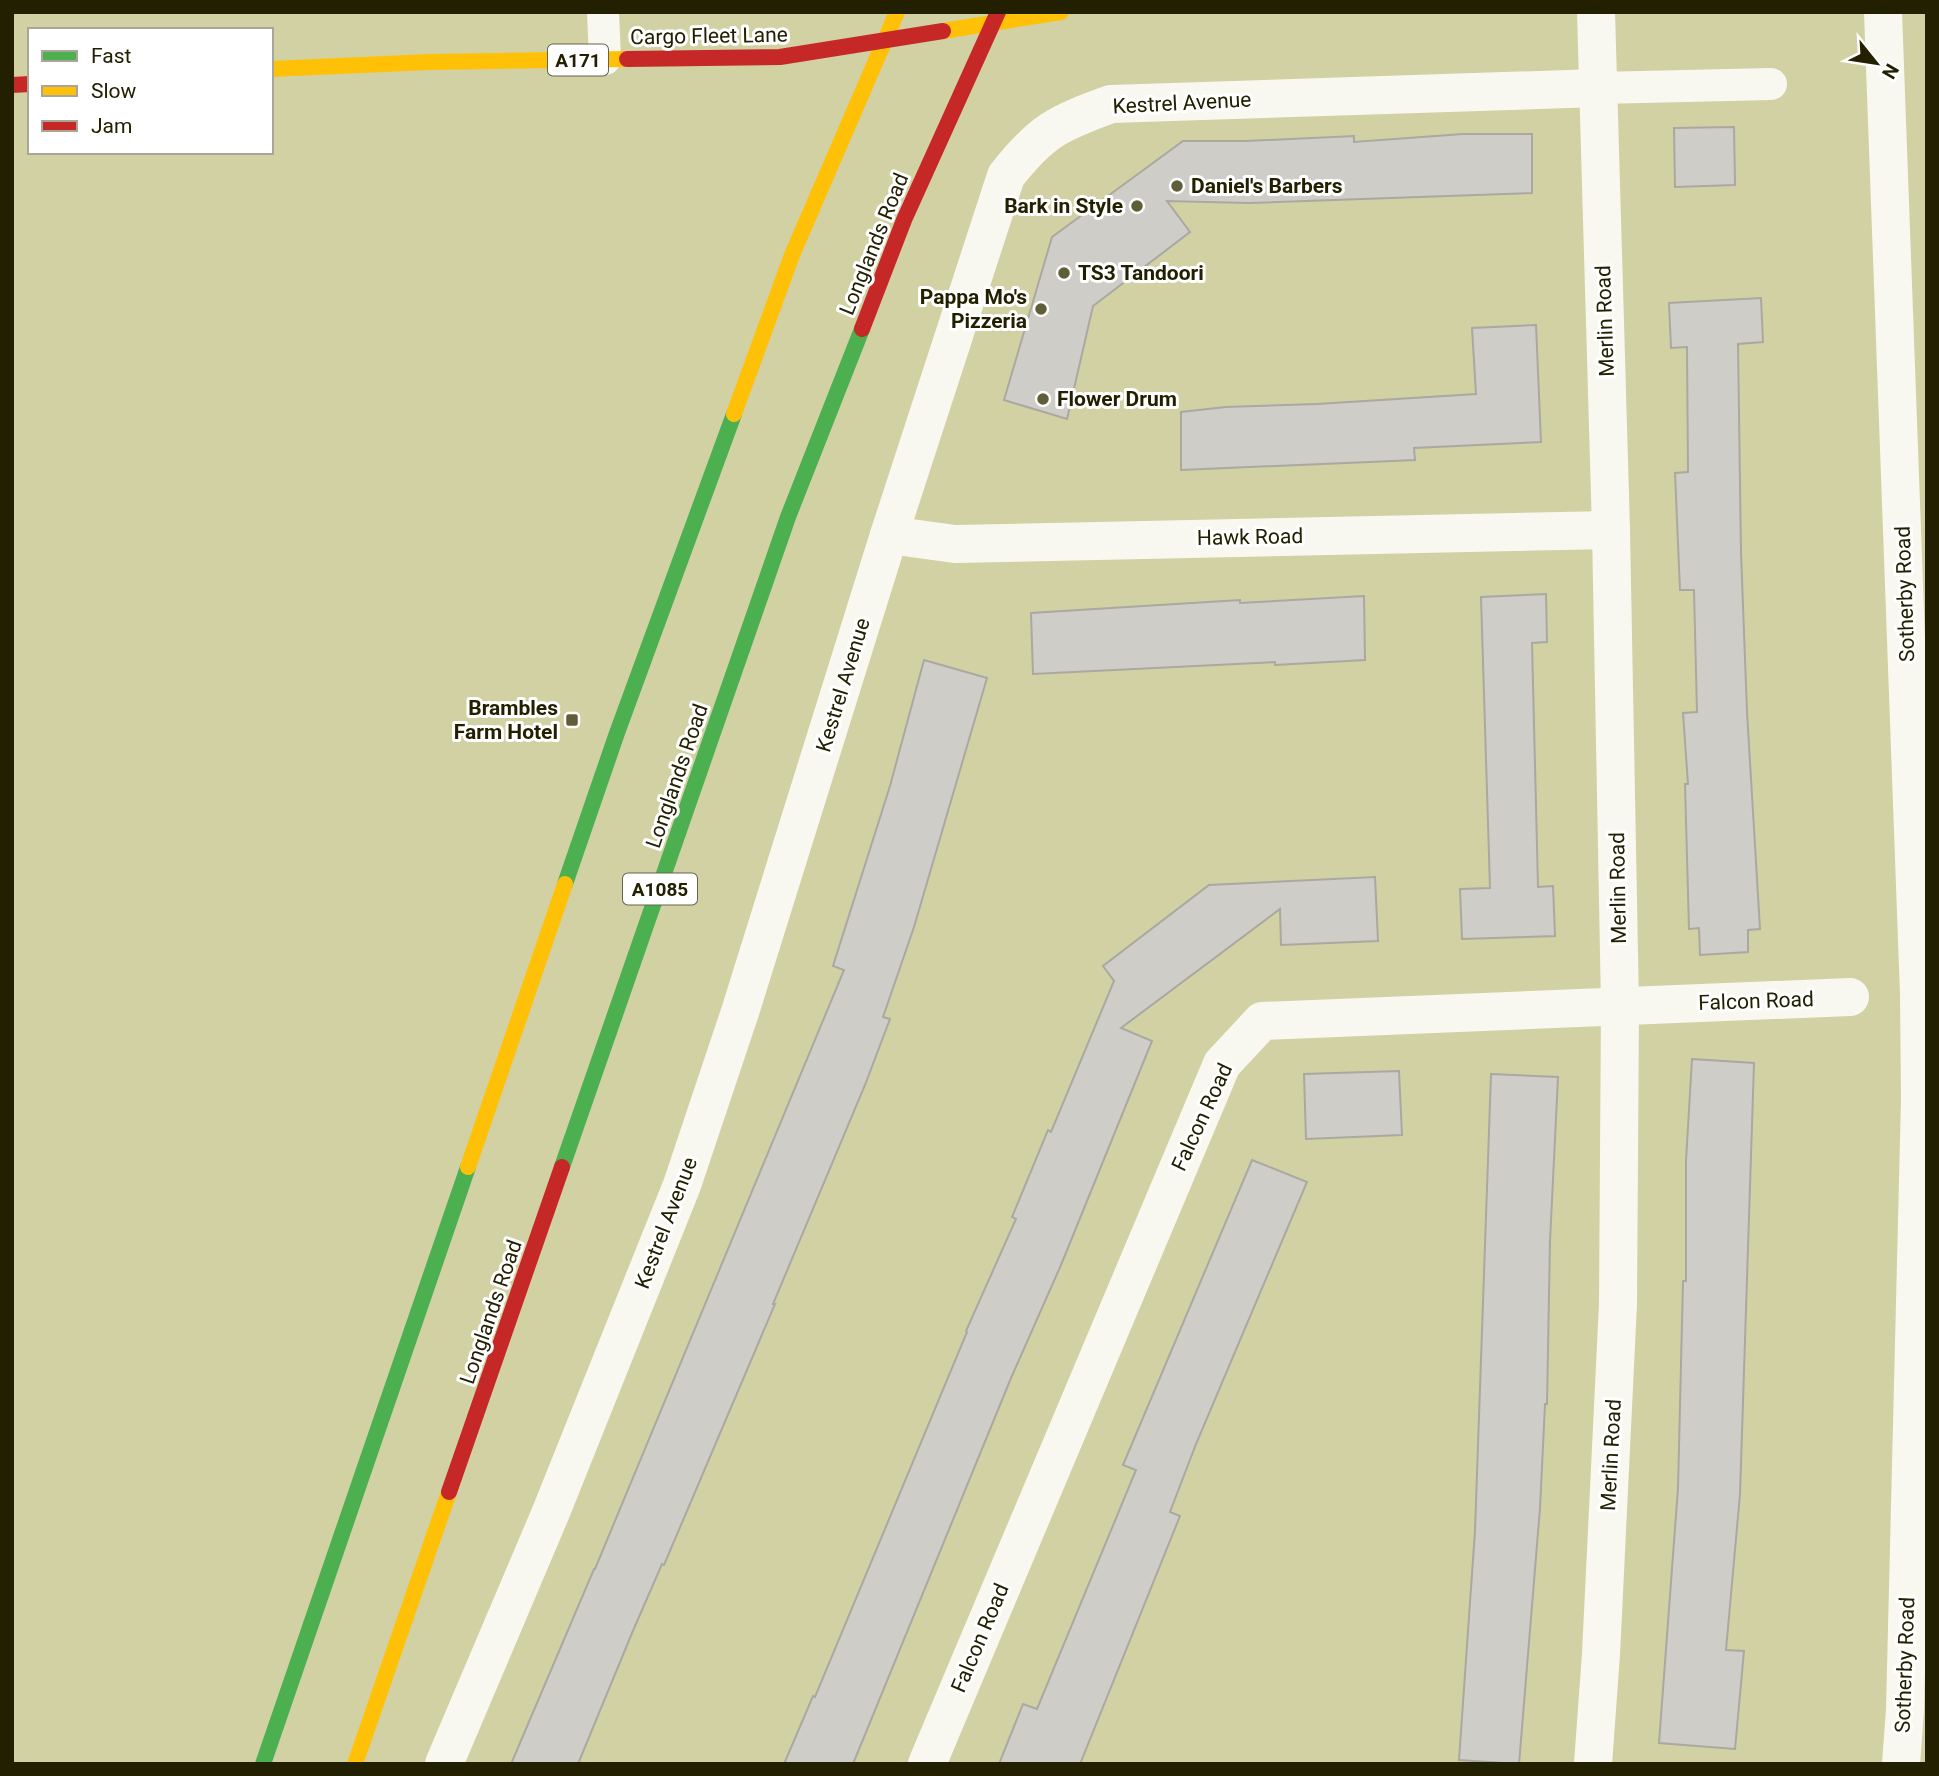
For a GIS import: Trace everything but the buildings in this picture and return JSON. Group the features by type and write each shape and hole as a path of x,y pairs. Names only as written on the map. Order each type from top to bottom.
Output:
{"main road":[{"path":"263,1764 617,733 792,255 897,12"},
{"name":"Cargo Fleet Lane","path":"273,69 430,62 780,58 884,41 996,18 1061,12"},
{"name":"Longlands Road","path":"355,1764 788,517 904,220 996,18"}],"street":[{"name":"Merlin Road","path":"1593,1764 1618,1304 1620,1006 1611,530 1596,12"},
{"name":"Sotherby Road","path":"1883,12 1919,1007 1920,1099 1916,1710 1901,1764"},
{"name":"Kestrel Avenue","path":"444,1764 556,1499 682,1185 789,859 888,535 1006,176 1029,147 1052,128 1111,104 1598,88"},
{"name":"Hawk Road","path":"888,535 955,544 1611,530"},
{"name":"Falcon Road","path":"927,1764 1222,1064 1262,1021 1850,997"}],"lane":[{"path":"603,12 606,59"},
{"path":"1598,88 1771,84"}],"traffic: fast":[{"path":"562,1167 788,517 862,329"},
{"path":"565,884 617,733 734,414"},
{"path":"263,1764 468,1167"}],"traffic: slow":[{"path":"734,414 792,255 897,12"},
{"path":"943,31 1061,12"},
{"path":"273,69 430,62 627,59"},
{"path":"468,1167 565,884"},
{"path":"355,1764 449,1492"}],"traffic: jam":[{"path":"862,329 904,220 998,12"},
{"path":"627,59 780,57 943,31"},
{"path":"12,85 28,84"},
{"path":"449,1492 562,1167"}],"place":[{"name":"Daniel's Barbers","path":"1177,186"},
{"name":"Bark in Style","path":"1137,206"},
{"name":"TS3 Tandoori","path":"1064,273"},
{"name":"Pappa Mo's Pizzeria","path":"1041,309"},
{"name":"Flower Drum","path":"1043,399"},
{"name":"Brambles Farm Hotel","path":"572,720"}]}
